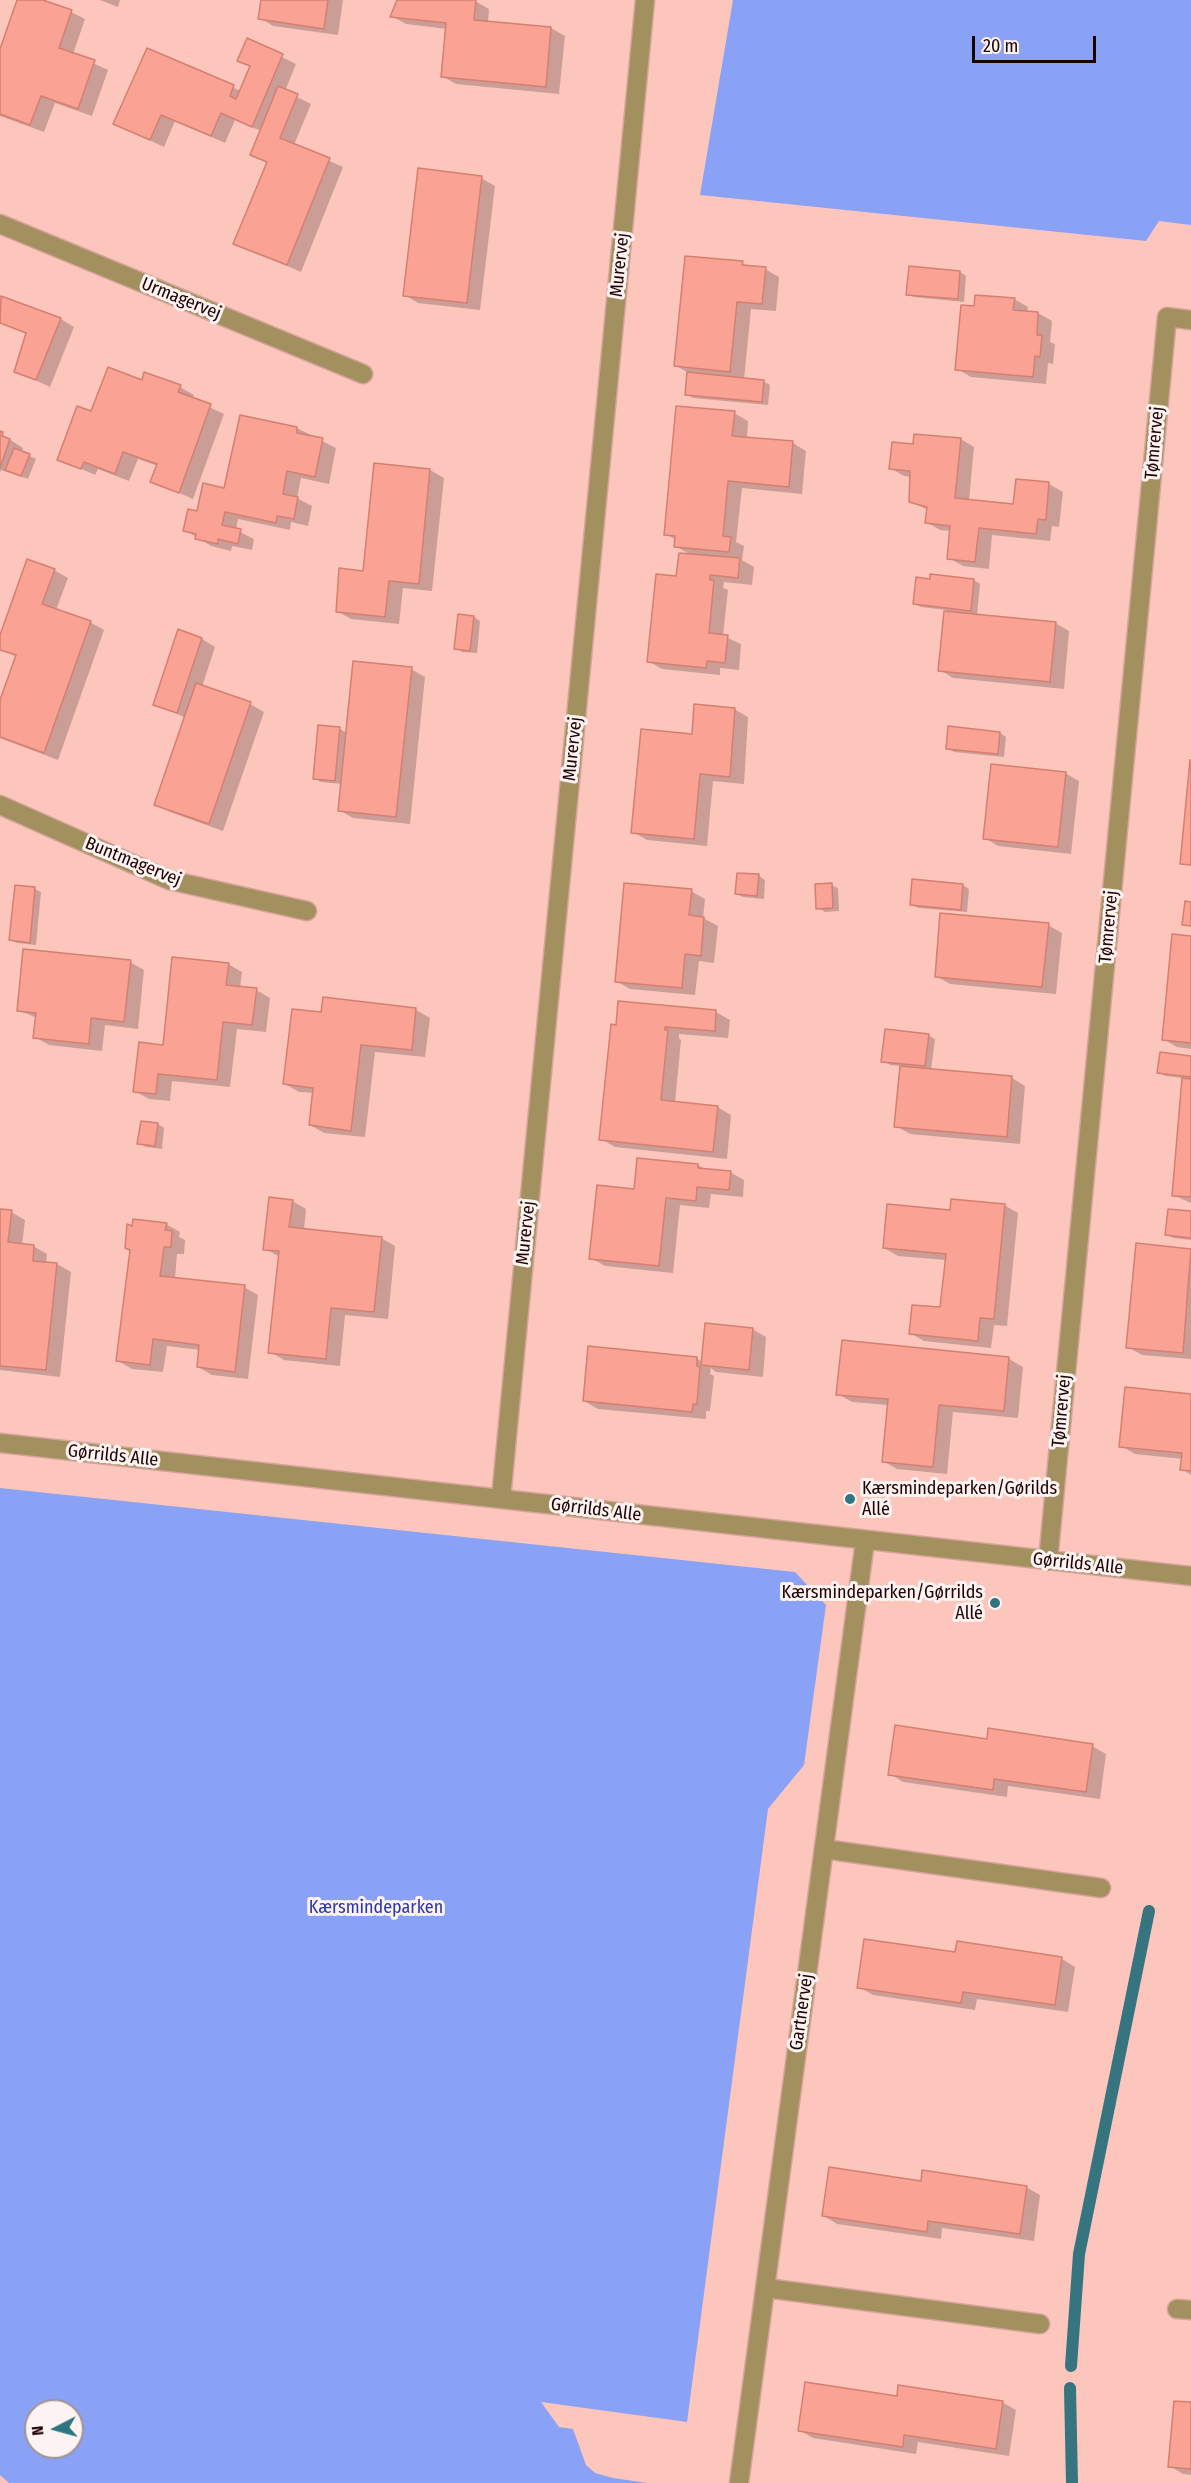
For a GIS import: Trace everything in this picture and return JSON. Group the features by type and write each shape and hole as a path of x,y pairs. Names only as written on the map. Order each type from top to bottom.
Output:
{"street":[{"name":"Murervej","path":"501,1498 645,0"},
{"name":"Urmagervej","path":"0,224 363,374"},
{"name":"Tømrervej","path":"1048,1561 1167,317 1191,320"},
{"name":"Buntmagervej","path":"0,805 169,880 307,911"},
{"name":"Gørrilds Alle","path":"0,1443 1191,1576"},
{"name":"Gartnervej","path":"739,2483 865,1540"},
{"path":"824,1849 1101,1888"},
{"path":"766,2288 1040,2324"}],"green space":[{"path":"733,0 1191,0 1191,225 1159,221 1146,241 700,195"},
{"name":"Kærsmindeparken","path":"0,1488 795,1572 826,1605 804,1765 768,1809 687,2422 541,2402 559,2427 573,2429 586,2465 595,2473 648,2483 9,2483 0,2475"}],"building":[{"path":"17,0 43,0 72,10 59,48 95,60 78,109 41,96 30,125 0,114 0,49"},
{"path":"261,0 328,0 324,29 258,19"},
{"path":"397,0 476,0 474,20 551,27 546,87 441,77 446,23 390,17"},
{"path":"247,38 283,54 252,127 221,113 211,136 161,115 150,140 113,124 147,48 234,85 230,96 236,99 250,66 237,61"},
{"path":"278,86 298,94 280,138 330,158 287,265 233,244 267,162 250,155"},
{"path":"418,168 482,176 467,303 403,296"},
{"path":"685,256 743,261 742,265 766,267 762,304 737,302 730,372 674,366"},
{"path":"909,266 960,271 958,299 906,295"},
{"path":"975,295 1015,298 1013,310 1038,312 1037,335 1042,335 1040,357 1035,356 1033,377 955,370 961,305 974,306"},
{"path":"1,296 61,318 36,380 14,372 26,333 0,323"},
{"path":"108,367 142,380 144,372 181,385 178,392 211,404 179,493 150,482 157,464 123,452 115,474 84,462 81,469 57,460 77,406 91,411"},
{"path":"687,372 764,380 762,402 685,395"},
{"path":"676,406 735,411 732,436 793,441 789,487 728,481 723,536 731,537 729,552 674,547 675,536 664,535"},
{"path":"240,415 297,427 297,433 323,438 315,477 287,471 283,494 298,497 294,519 277,516 276,523 225,512 222,525 241,529 238,544 218,539 218,544 195,539 196,534 183,531 188,509 197,511 203,483 224,488"},
{"path":"0,431 3,432 2,436 10,439 0,468"},
{"path":"914,434 961,438 955,498 1013,504 1016,479 1049,482 1046,520 1038,519 1036,534 979,528 975,562 947,559 950,526 925,523 927,507 909,502 910,471 889,469 892,442 913,444"},
{"path":"14,448 30,454 21,476 5,470"},
{"path":"374,463 430,469 419,584 389,581 385,617 336,612 339,568 363,571"},
{"path":"679,553 740,558 738,578 710,575 710,580 714,580 709,633 728,635 725,663 707,661 706,668 647,662 656,574 676,576"},
{"path":"27,559 55,569 42,604 91,621 44,753 0,737 0,700 16,655 0,650 0,635"},
{"path":"930,574 974,579 971,611 913,604 916,577 930,579"},
{"path":"944,611 1056,622 1050,682 938,671"},
{"path":"458,614 474,616 470,651 454,649"},
{"path":"178,629 202,638 177,713 153,705"},
{"path":"353,661 412,667 396,817 338,811"},
{"path":"196,683 251,702 209,824 154,805"},
{"path":"694,704 735,708 730,777 700,774 694,839 631,833 641,729 692,734"},
{"path":"318,725 340,727 335,781 313,779"},
{"path":"948,726 1000,732 998,754 946,749"},
{"path":"1191,760 1191,865 1180,864"},
{"path":"991,764 1066,772 1058,847 983,839"},
{"path":"737,873 759,874 757,896 735,894"},
{"path":"912,879 963,884 961,910 910,905"},
{"path":"624,883 692,889 689,915 704,917 701,956 685,954 682,988 615,982"},
{"path":"832,883 833,908 816,909 815,884"},
{"path":"15,885 35,887 30,943 9,940"},
{"path":"1185,901 1191,902 1191,926 1182,925"},
{"path":"940,913 1049,923 1042,987 935,977"},
{"path":"1172,934 1191,936 1191,1043 1162,1040"},
{"path":"23,949 131,960 124,1022 91,1018 89,1044 33,1038 36,1013 17,1011"},
{"path":"172,957 229,963 226,985 257,988 252,1025 223,1022 217,1080 158,1074 156,1094 133,1092 139,1042 163,1045"},
{"path":"323,997 416,1008 412,1050 361,1045 351,1131 309,1125 313,1088 283,1084 292,1009 321,1012"},
{"path":"618,1001 716,1010 715,1031 665,1027 665,1030 668,1030 661,1100 718,1106 713,1152 599,1140 611,1024 616,1025"},
{"path":"885,1029 929,1034 925,1066 881,1062"},
{"path":"1160,1052 1191,1056 1191,1077 1157,1073"},
{"path":"900,1066 1012,1076 1007,1137 894,1127"},
{"path":"1182,1078 1191,1079 1191,1197 1172,1196"},
{"path":"141,1121 158,1123 155,1146 137,1144"},
{"path":"637,1158 698,1164 698,1168 731,1171 729,1190 697,1187 696,1201 666,1198 659,1266 589,1259 597,1185 634,1189"},
{"path":"269,1197 293,1200 289,1227 382,1237 374,1312 331,1308 326,1359 268,1353 279,1251 263,1250"},
{"path":"951,1199 1005,1204 994,1319 980,1318 978,1341 909,1334 912,1305 940,1307 946,1254 883,1248 887,1204 950,1210"},
{"path":"0,1209 12,1210 8,1242 34,1245 33,1261 57,1263 46,1370 0,1366"},
{"path":"1168,1209 1191,1211 1191,1238 1165,1235"},
{"path":"133,1219 167,1223 165,1230 172,1231 171,1247 164,1247 160,1276 245,1285 235,1372 197,1367 199,1345 153,1339 150,1365 116,1361 130,1250 125,1248 127,1224 132,1226"},
{"path":"1136,1243 1191,1249 1183,1353 1126,1348"},
{"path":"705,1323 753,1328 749,1370 701,1365"},
{"path":"842,1340 1009,1357 1004,1411 939,1405 933,1467 882,1462 888,1399 836,1395"},
{"path":"588,1346 697,1357 697,1366 700,1367 697,1404 693,1404 692,1412 583,1401"},
{"path":"1125,1387 1191,1394 1191,1471 1180,1470 1182,1453 1119,1447"},
{"path":"895,1725 987,1739 988,1728 1093,1744 1086,1792 994,1779 993,1790 888,1775"},
{"path":"864,1939 955,1952 957,1941 1062,1957 1055,2005 963,1992 961,2003 857,1988"},
{"path":"829,2167 921,2181 922,2170 1027,2186 1020,2234 928,2221 927,2232 822,2216"},
{"path":"805,2382 897,2396 898,2385 1003,2401 996,2449 904,2435 903,2447 798,2431"},
{"path":"1174,2401 1191,2402 1191,2469 1168,2467"}],"waterway":[{"path":"1071,2366 1079,2254 1149,1911"},
{"path":"1070,2388 1072,2483"}],"place":[{"name":"Kærsmindeparken/Gørilds Allé","path":"850,1499"},
{"name":"Kærsmindeparken/Gørrilds Allé","path":"995,1603"}]}
